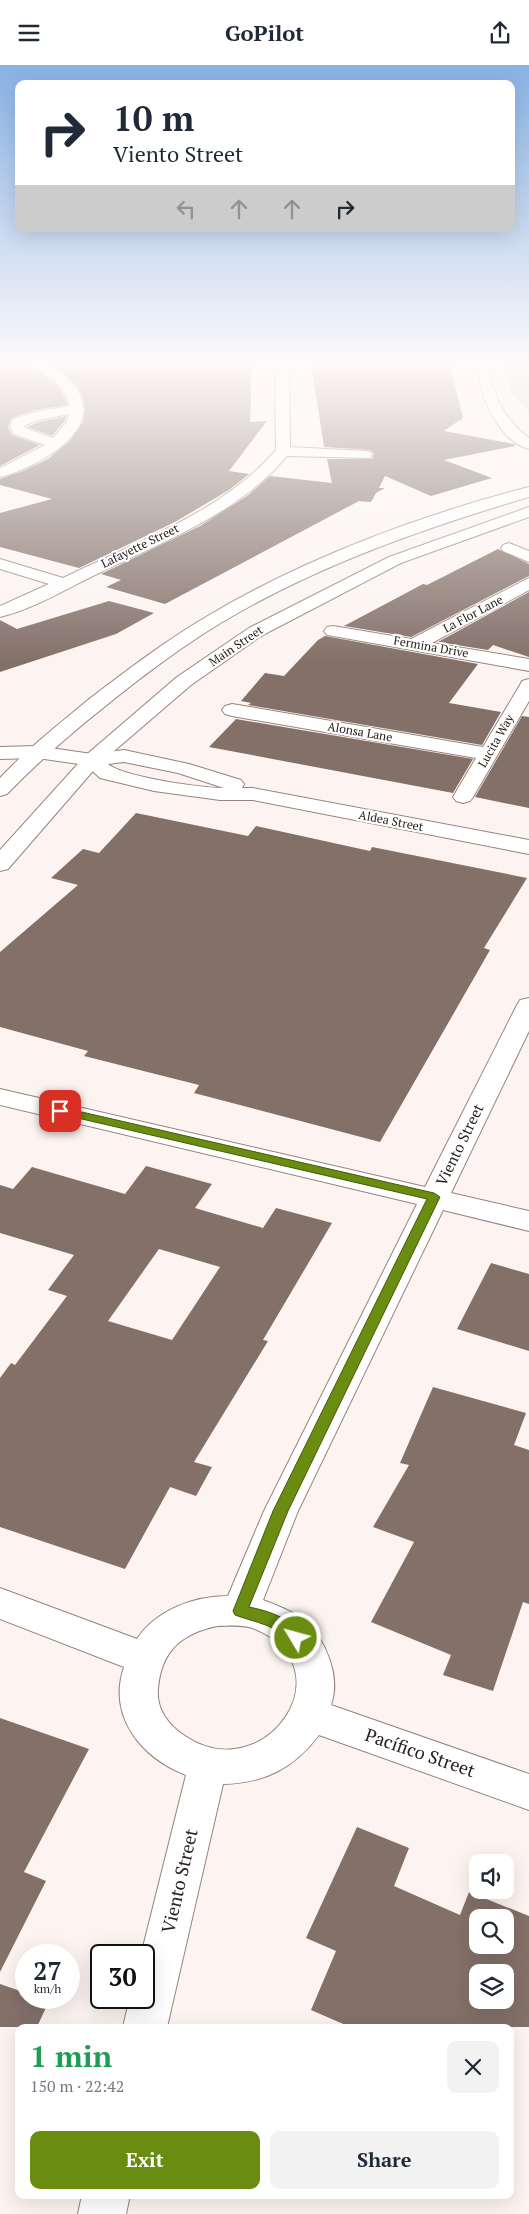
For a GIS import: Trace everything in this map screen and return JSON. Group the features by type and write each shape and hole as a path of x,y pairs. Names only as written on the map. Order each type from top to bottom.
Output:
{"street":[{"path":"0,473 22,462"},
{"name":"Lafayette Street","path":"0,611 22,604 222,505 267,470 273,462"},
{"path":"0,790 37,752 138,670 213,620 302,575 363,549 437,521 529,492"},
{"name":"Main Street","path":"0,865 92,760 184,681 255,632 395,560 529,512"},
{"path":"509,548 529,557"},
{"path":"0,564 65,583"},
{"name":"La Flor Lane","path":"416,644 529,583"},
{"name":"Fermina Drive","path":"333,631 529,665"},
{"name":"Lucita Way","path":"463,797 489,754 524,704 529,685"},
{"name":"Alonsa Lane","path":"232,710 489,754"},
{"name":"Aldea Street","path":"0,735 15,738 37,752"},
{"name":"Aldea Street","path":"0,753 37,752 92,760 107,774 154,785 220,794 253,794 529,847"},
{"name":"Viento Street","path":"240,1611 281,1511 529,1005"},
{"path":"0,1097 434,1197 529,1221"},
{"path":"0,1603 144,1658"},
{"path":"217,1611 240,1611 265,1616 287,1629 304,1646 314,1668 317,1691 311,1715 295,1739 270,1757 240,1766 208,1765 178,1755 154,1736 140,1711 137,1684 144,1658 157,1641 174,1626 202,1614 217,1611"},
{"name":"Pacífico Street","path":"311,1715 529,1792"},
{"name":"Viento Street","path":"147,2024 208,1765"},
{"path":"102,2214 105,2199"}],"building":[{"path":"41,462 236,462 229,471 249,474 229,490 175,522 79,568 0,547 0,513 52,499 0,485 0,479"},
{"path":"328,462 450,462 492,478 431,496 385,476 379,488 385,488 376,493 371,502 359,501 165,604 106,587 121,580 101,574 200,526 247,496 270,476 332,483"},
{"path":"498,549 529,564 529,576 411,637 344,626 423,584 427,585"},
{"path":"529,592 529,657 493,645 488,650 438,642"},
{"path":"109,601 154,613 116,634 0,672 0,620 17,629"},
{"path":"325,636 478,664 449,703 501,712 482,745 248,705 251,703 241,701 265,673 284,676 318,640"},
{"path":"522,716 529,717 529,808 475,797"},
{"path":"236,719 473,759 453,793 209,747"},
{"path":"136,813 248,836 256,826 370,851 372,847 527,878 484,948 490,950 380,1142 194,1093 199,1085 84,1056 88,1051 0,1027 0,952 78,885 51,878 83,849 99,853"},
{"path":"146,1166 212,1184 195,1208 263,1228 276,1208 332,1223 263,1340 268,1341 194,1462 212,1467 196,1496 170,1487 125,1569 0,1527 0,1378 11,1363 15,1365 67,1296 48,1290 74,1255 0,1233 0,1185 13,1189 32,1167 125,1194","holes":["159,1249 220,1267 172,1340 108,1321"]},
{"path":"491,1263 529,1274 529,1351 457,1329"},
{"path":"433,1387 526,1413 514,1445 529,1450 529,1604 523,1602 493,1691 443,1675 451,1655 371,1622 414,1542 373,1527 409,1465 400,1463"},
{"path":"0,1718 89,1749 24,1872 46,1881 0,1972"},
{"path":"357,1827 409,1848 394,1886 460,1915 469,1892 469,1899 486,1899 512,1909 469,1909 469,1954 514,1954 514,1910 529,1916 529,2027 514,2027 514,2024 343,2024 311,2010 336,1951 306,1938"},
{"path":"0,1984 15,1989 15,2009 45,2009 38,2024 15,2024 15,2027 0,2027"}],"route":[{"path":"60,1111 434,1197 281,1511 240,1611 265,1616 287,1629 296,1638"}]}
